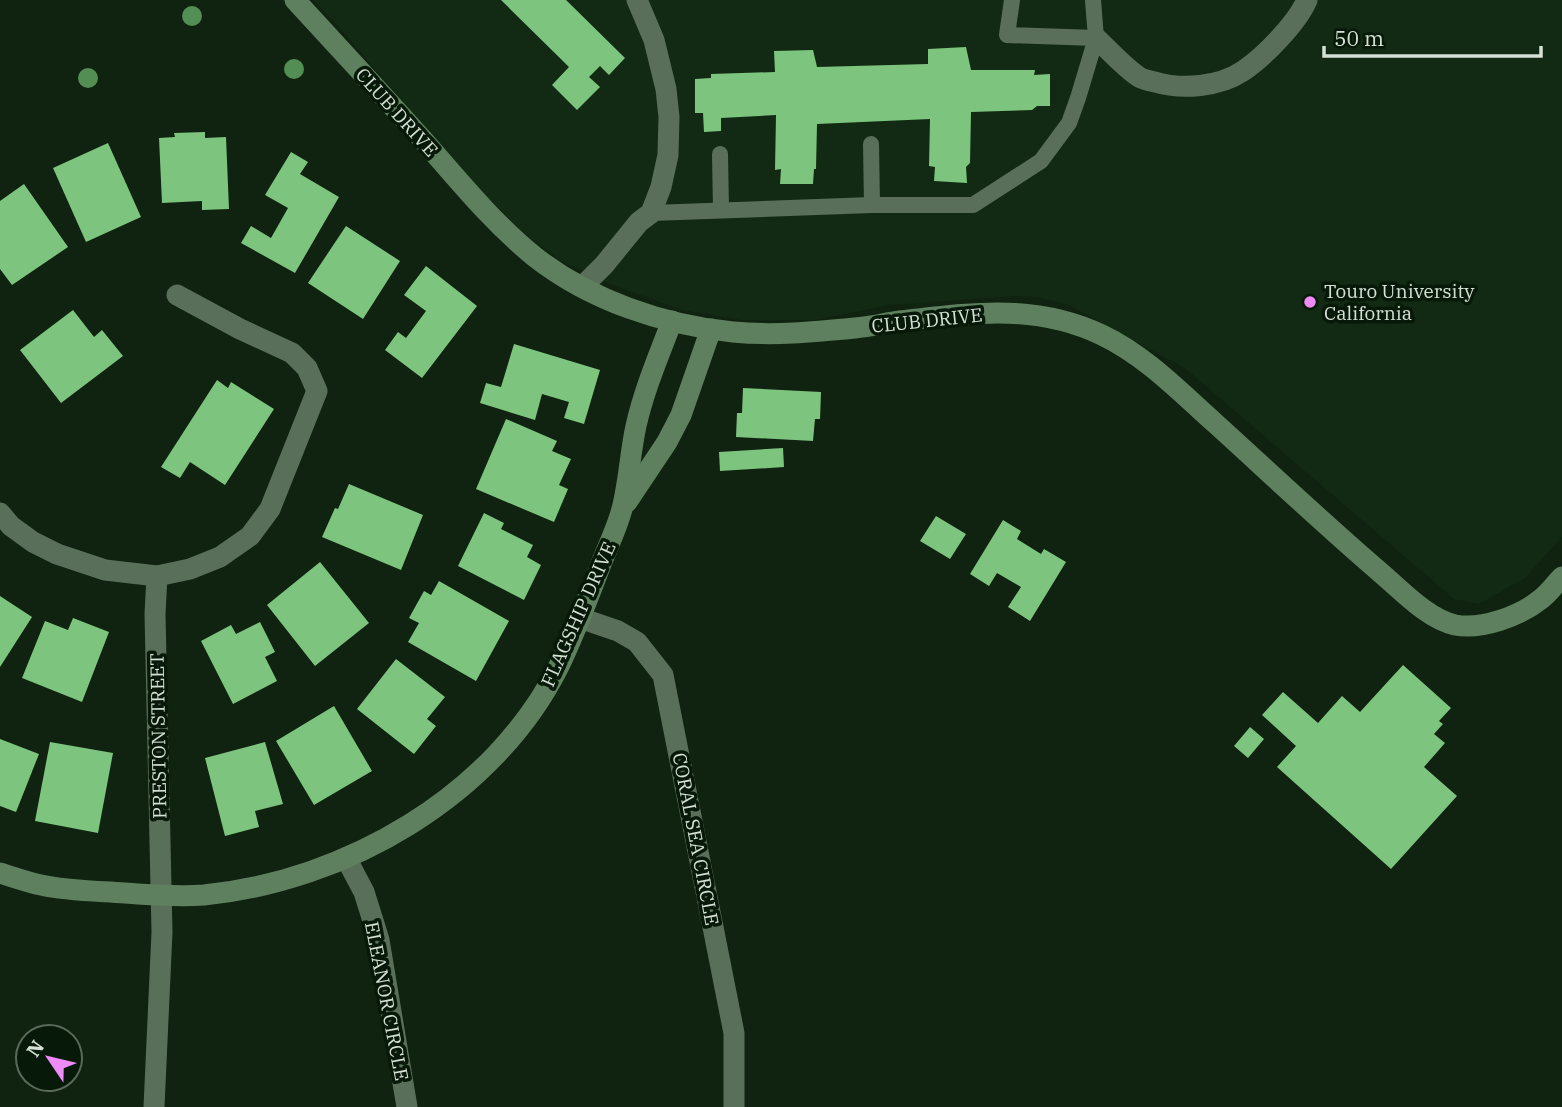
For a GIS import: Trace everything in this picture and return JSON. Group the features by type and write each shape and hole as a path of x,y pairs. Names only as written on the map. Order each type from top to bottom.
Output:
{"street":[{"name":"CLUB DRIVE","path":"295,0 500,225 537,258 582,287 617,303 672,321 732,332 783,333 860,328 898,321 1007,312 1045,316 1073,324 1104,335 1159,373 1357,553 1424,610 1438,618 1455,625 1494,623 1513,616 1540,600 1562,577"},
{"path":"582,287 639,222 651,213 661,187 668,155 669,117 666,89 654,40 637,0"},
{"path":"1096,38 1141,79 1169,86 1197,87 1242,72 1277,41 1302,11 1307,0"},
{"path":"0,513 11,526 33,542 57,554 105,570 157,576 190,569 220,557 250,536 270,509 317,391 307,368 292,354 177,295"},
{"name":"FLAGSHIP DRIVE","path":"0,873 41,885 100,892 161,896 227,892 289,878 346,858 422,817 456,792 514,735 558,667 622,510 641,408 672,321"},
{"name":"FLAGSHIP DRIVE","path":"622,510 667,442 681,415 711,329"},
{"name":"PRESTON STREET","path":"157,576 155,614 161,896"},
{"name":"CORAL SEA CIRCLE","path":"580,618 618,631 637,642 663,675 734,1032 734,1107"},
{"name":"ELEANOR CIRCLE","path":"346,858 364,892 379,940 407,1107"},
{"path":"154,1107 162,932 161,896"}],"lane":[{"path":"1012,0 1007,35 1096,38"},
{"path":"651,213 872,205 974,205 1041,161 1069,123 1096,38 1093,0"},
{"path":"871,144 872,205"},
{"path":"720,154 722,211"}],"shaded area":[{"name":"Touro University California","path":"313,0 1562,0 1562,537 1525,578 1479,604 1454,599 1186,369 1067,304 1017,296 890,305 815,320 741,320 682,310 610,284 560,260 508,218 469,179"}],"building":[{"path":"501,0 566,0 625,58 609,75 600,66 589,77 600,87 577,110 552,85 569,67"},
{"path":"966,47 971,70 1035,70 1034,75 1050,74 1050,106 1037,106 1032,110 971,112 967,183 934,181 935,167 929,166 930,119 817,124 813,184 780,184 781,169 775,170 776,115 721,118 721,131 704,132 703,113 695,113 695,79 711,78 711,74 775,72 774,51 813,50 817,67 928,64 928,49"},
{"path":"205,132 205,138 226,137 229,209 202,210 202,201 162,203 159,138 175,137 174,133"},
{"path":"108,143 141,217 86,242 53,168"},
{"path":"291,152 308,162 300,174 339,197 295,273 241,243 251,226 271,238 288,208 265,195"},
{"path":"24,184 68,247 12,285 0,269 0,201"},
{"path":"346,226 400,261 363,319 308,283"},
{"path":"426,266 477,306 422,378 385,350 398,332 406,338 426,311 404,295"},
{"path":"73,310 94,337 102,330 123,356 61,403 20,350"},
{"path":"514,344 600,370 584,424 564,418 569,402 542,394 535,420 480,403 486,383 501,387"},
{"path":"217,380 228,388 231,382 274,409 225,485 190,462 180,478 161,467"},
{"path":"743,388 821,392 820,419 815,419 813,441 736,437 737,413 742,413"},
{"path":"506,419 557,441 552,451 571,459 559,485 568,489 554,522 476,489"},
{"path":"783,448 784,467 720,471 719,452"},
{"path":"349,484 423,515 401,570 322,537"},
{"path":"484,513 504,523 501,529 533,545 527,557 541,565 524,600 458,566"},
{"path":"936,516 966,534 950,559 920,541"},
{"path":"1003,520 1021,531 1017,539 1041,554 1044,549 1066,562 1030,621 1008,607 1021,587 997,573 989,586 970,574"},
{"path":"320,562 369,623 315,666 267,605"},
{"path":"439,581 509,621 476,681 408,642 419,623 409,618 424,591 431,595"},
{"path":"0,596 32,617 0,667"},
{"path":"73,618 109,632 82,702 22,678 45,621 68,630"},
{"path":"260,622 275,652 265,657 277,681 233,704 201,641 231,625 236,634"},
{"path":"396,659 445,697 427,719 436,726 414,754 357,709"},
{"path":"1403,665 1451,708 1439,721 1443,724 1434,734 1445,743 1424,767 1457,796 1391,869 1277,767 1296,746 1262,715 1283,692 1318,723 1342,696 1360,712"},
{"path":"334,706 372,771 314,805 276,741"},
{"path":"1250,727 1264,739 1248,758 1234,746"},
{"path":"0,739 39,754 16,812 0,806"},
{"path":"50,742 113,753 98,833 35,821"},
{"path":"265,742 283,804 255,811 259,827 225,836 205,758"}],"place":[{"name":"Touro University California","path":"1310,302"}]}
